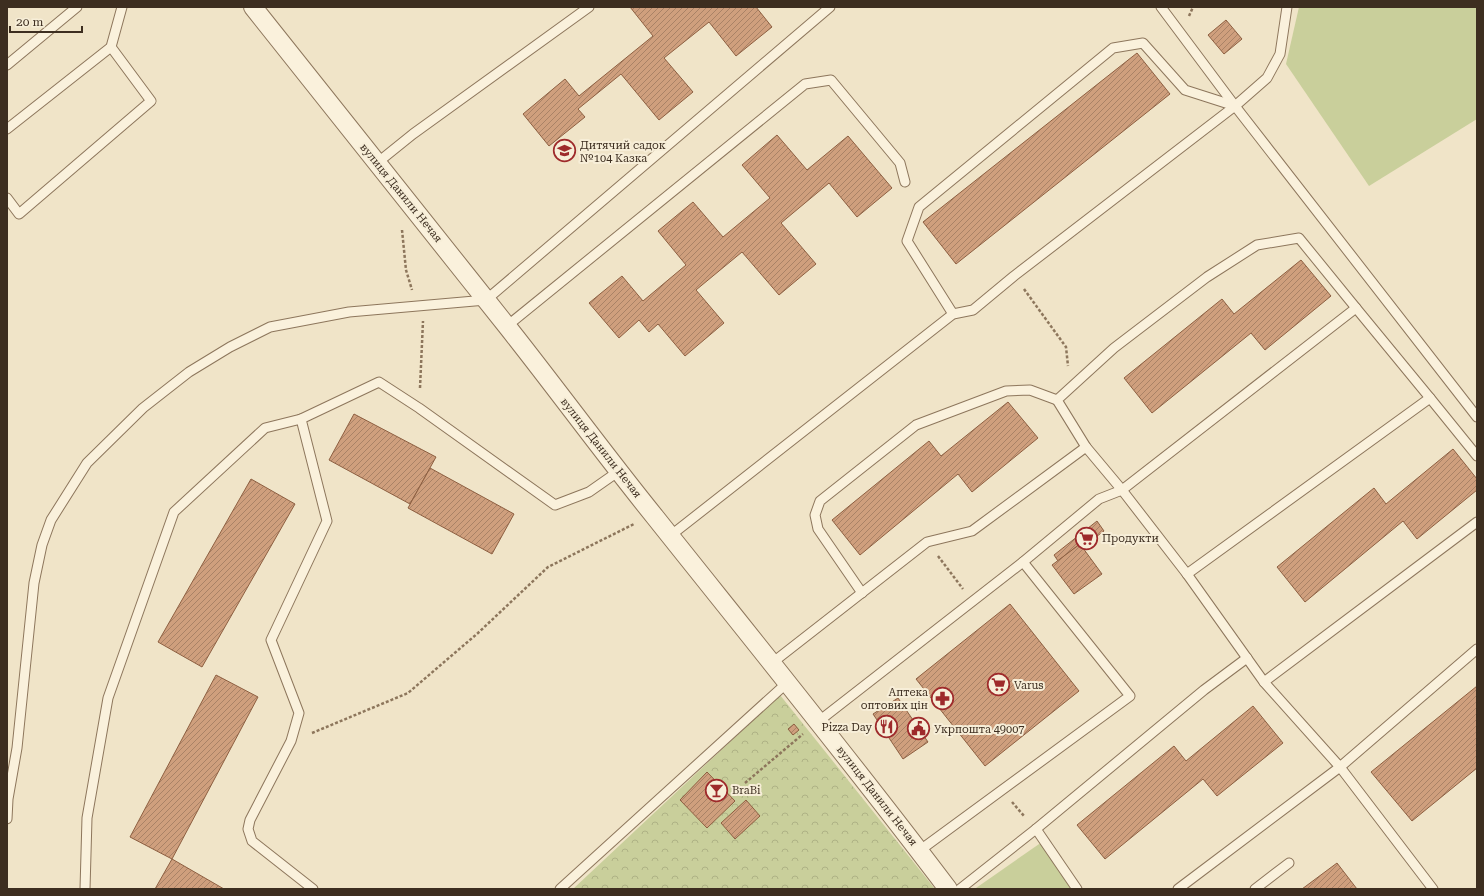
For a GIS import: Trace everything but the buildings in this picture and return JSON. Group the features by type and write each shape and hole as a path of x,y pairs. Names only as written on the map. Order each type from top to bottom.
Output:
{"street":[{"name":"вулиця Данили Нечая","path":"253,7 507,326 618,471 819,721 948,889"}],"lane":[{"path":"7,65 77,7"},
{"path":"7,129 111,47 122,7"},
{"path":"377,163 413,134 589,7"},
{"path":"7,819 8,799 17,748 34,583 42,545 51,520 87,463 143,408 189,372 230,347 270,327 349,312 486,300 830,7"},
{"path":"1161,7 1235,106 1477,417"},
{"path":"670,536 953,314 973,310 1014,276 1235,106 1267,78 1280,54 1287,7"},
{"path":"953,314 907,241 919,207 1113,48 1143,43 1185,90 1235,106"},
{"path":"7,198 19,214 151,101 111,47"},
{"path":"507,326 805,84 830,80 900,163 905,182"},
{"path":"1057,400 1114,348 1207,277 1257,245 1299,238 1477,456"},
{"path":"819,721 972,600 1023,562 1099,499 1122,490 1356,308"},
{"path":"85,889 87,818 108,698 174,512 265,428 301,419 380,382 555,505 589,492 618,471"},
{"path":"862,593 818,530 815,515 820,501 916,425 1006,391 1030,390 1057,400 1086,447 1122,490 1187,574 1264,682 1340,767 1432,889"},
{"path":"1187,574 1430,398"},
{"path":"301,419 327,522 272,640 299,713 291,741 250,820 248,830 252,841 313,889"},
{"path":"772,663 927,542 972,531 1086,447"},
{"path":"1264,682 1477,522"},
{"path":"919,851 1130,696 1023,562"},
{"path":"1178,889 1340,767 1477,649"},
{"path":"960,889 1036,830 1204,690 1247,658"},
{"path":"560,889 788,682"},
{"path":"1036,830 1077,889"},
{"path":"1255,889 1288,863"}],"path":[{"path":"1014,276 1066,347"},
{"path":"291,741 408,693 478,634 548,566 654,516"},
{"path":"927,542 972,600"},
{"path":"745,783 819,721"},
{"path":"1002,791 1036,830"}],"green space":[{"path":"1299,7 1477,7 1477,119 1369,186 1286,64"},
{"path":"780,695 935,889 573,889"},
{"path":"1042,842 1074,889 976,888"}],"place":[{"name":"Дитячий садок №104 Казка","path":"565,151"},
{"name":"Продукти","path":"1086,538"},
{"name":"Varus","path":"998,685"},
{"name":"Аптека оптових цін","path":"943,698"},
{"name":"Pizza Day","path":"887,727"},
{"name":"Укрпошта 49007","path":"918,729"},
{"name":"BraBi","path":"716,790"}]}
